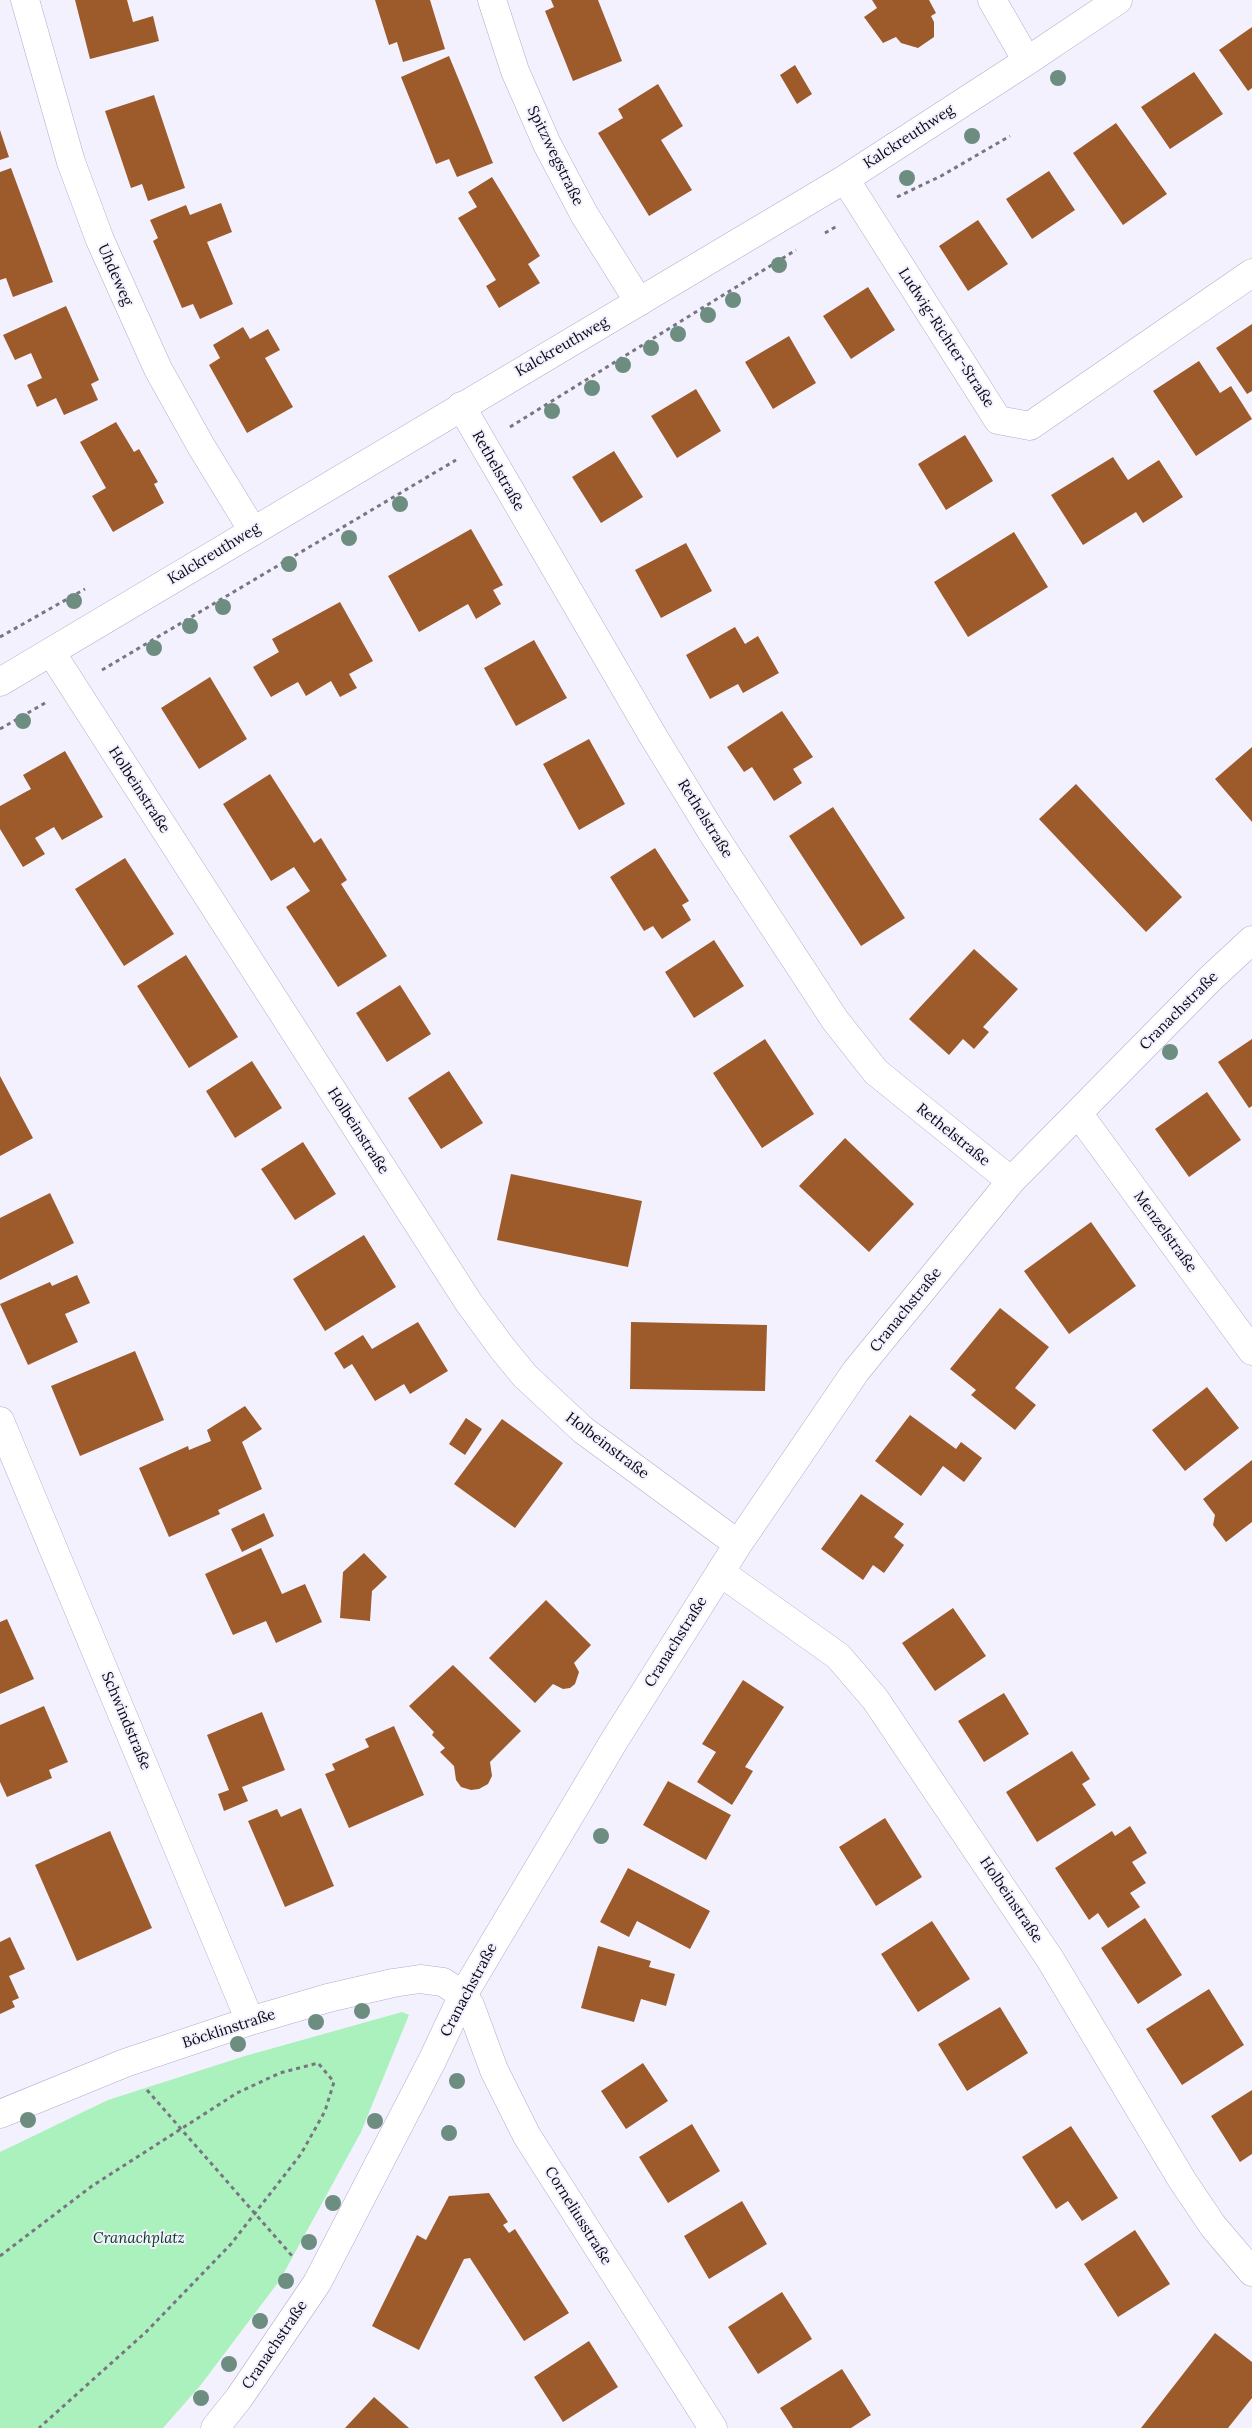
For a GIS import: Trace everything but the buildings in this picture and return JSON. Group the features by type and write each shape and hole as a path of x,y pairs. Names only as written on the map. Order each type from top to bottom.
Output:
{"street":[{"name":"Uhdeweg","path":"25,0 68,153 100,240 158,369 200,446 253,531"},
{"name":"Spitzwegstraße","path":"492,0 515,71 547,144 584,214 639,302"},
{"path":"992,0 1027,61"},
{"name":"Kalckreuthweg","path":"0,682 844,179 1118,0"},
{"name":"Ludwig-Richter-Straße","path":"844,179 998,420 1030,426 1252,272"},
{"name":"Rethelstraße","path":"461,406 653,736 713,834 835,1020 876,1072 1011,1181"},
{"name":"Holbeinstraße","path":"50,652 463,1294 502,1348 525,1376 583,1430 738,1544"},
{"name":"Cranachstraße","path":"215,2428 239,2398 317,2283 432,2061 463,1995 614,1741 738,1544 856,1371 1011,1181 1252,940"},
{"name":"Menzelstraße","path":"1078,1113 1252,1350"},
{"name":"Schwindstraße","path":"0,1421 250,2021"},
{"name":"Holbeinstraße","path":"720,1572 838,1656 875,1699 1050,1959 1182,2180 1213,2226 1252,2272"},
{"name":"Böcklinstraße","path":"0,2114 125,2063 250,2021 328,1998 420,1979 443,1982 463,1995"},
{"name":"Corneliusstraße","path":"463,1995 473,2011 505,2096 527,2136 712,2428"}],"path":[{"path":"889,200 940,176 1010,136"},
{"path":"820,235 841,224"},
{"path":"510,427 803,246"},
{"path":"101,670 461,457"},
{"path":"0,729 44,704"},
{"path":"125,2063 179,2128 317,2283"},
{"path":"0,2256 92,2186 179,2128 237,2093 280,2073 318,2063 334,2082 325,2111 301,2154 230,2244 146,2332 39,2428"}],"green space":[{"name":"Cranachplatz","path":"402,2012 409,2015 361,2132 280,2280 200,2386 163,2428 0,2428 0,2152 108,2100 245,2056"}]}
